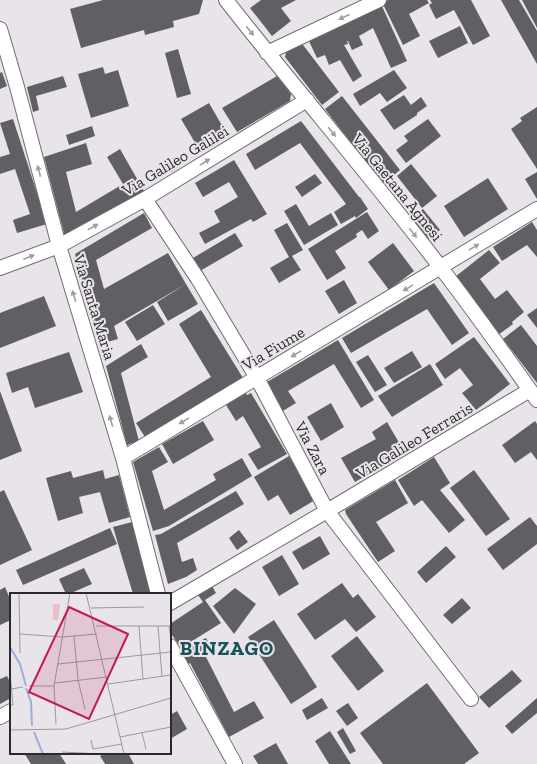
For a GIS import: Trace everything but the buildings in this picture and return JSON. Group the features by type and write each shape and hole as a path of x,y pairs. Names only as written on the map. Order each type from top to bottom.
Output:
{"street":[{"name":"Via Gaetana Agnesi","path":"226,0 441,268 533,395"},
{"path":"267,53 379,0"},
{"name":"Via Santa Maria","path":"0,29 59,246 123,458 158,593"},
{"name":"Via Galileo Galilei","path":"0,268 59,246 145,199 307,100"},
{"name":"Via Zara","path":"145,199 198,279 257,378 328,511 471,700"},
{"name":"Via Fiume","path":"123,458 537,209"},
{"name":"Via Galileo Ferraris","path":"171,602 328,511 533,395"},
{"path":"171,648 235,764"},
{"path":"0,717 10,712"}],"district":[{"name":"BINZAGO","path":"227,648"}]}
